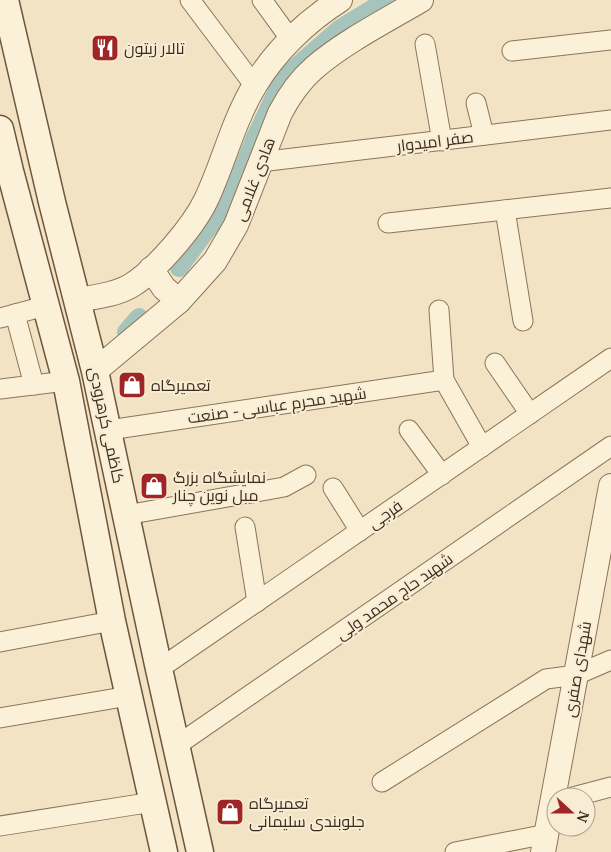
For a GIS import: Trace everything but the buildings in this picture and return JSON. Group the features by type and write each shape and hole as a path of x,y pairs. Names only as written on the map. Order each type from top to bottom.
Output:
{"main road":[{"name":"کاظمی کرهرودی","path":"5,0 6,32 95,370 200,852"},
{"name":"کاظمی کرهرودی","path":"0,129 5,172 66,381 112,622 164,852"}],"street":[{"path":"190,0 254,85"},
{"path":"262,0 291,40"},
{"name":"هادی غلامی","path":"95,370 179,301 215,261 236,225 280,113 289,96 300,82 315,67 350,42 421,0"},
{"path":"77,300 107,294 131,286 151,269 183,235 206,201 240,112 254,85 270,62 328,3"},
{"path":"512,52 611,40"},
{"path":"426,44 442,140"},
{"path":"476,103 484,135"},
{"name":"صفر امیدوار","path":"260,162 611,120"},
{"path":"388,223 611,198"},
{"path":"505,210 523,321"},
{"path":"151,269 164,288 179,301"},
{"path":"34,385 8,316 45,306"},
{"path":"439,310 444,380 482,447"},
{"name":"فرجی","path":"159,670 611,358"},
{"path":"495,363 530,414"},
{"name":"شهید محرم عباسی - صنعت","path":"109,430 444,380"},
{"path":"0,389 66,381"},
{"path":"409,430 442,475"},
{"name":"شهید حاج محمد ولی","path":"176,746 611,446"},
{"path":"126,515 284,487 306,475"},
{"name":"شهدای صفری","path":"563,787 576,675 605,542 611,486"},
{"path":"333,488 360,531"},
{"path":"245,527 257,602"},
{"path":"0,642 112,622"},
{"path":"382,782 546,679 576,675 611,660"},
{"path":"0,718 129,696"},
{"path":"596,791 611,787"},
{"path":"0,826 153,802"},
{"path":"455,852 545,843"}],"waterway":[{"path":"179,268 230,199 256,135 283,78 339,29 386,0"},
{"path":"126,332 139,317"}],"place":[{"name":"تالار زیتون","path":"105,48"},
{"name":"تعمیرگاه","path":"132,385"},
{"name":"نمایشگاه بزرگ مبل نوین چنار","path":"154,486"},
{"name":"تعمیرگاه جلوبندی سلیمانی","path":"230,812"}]}
